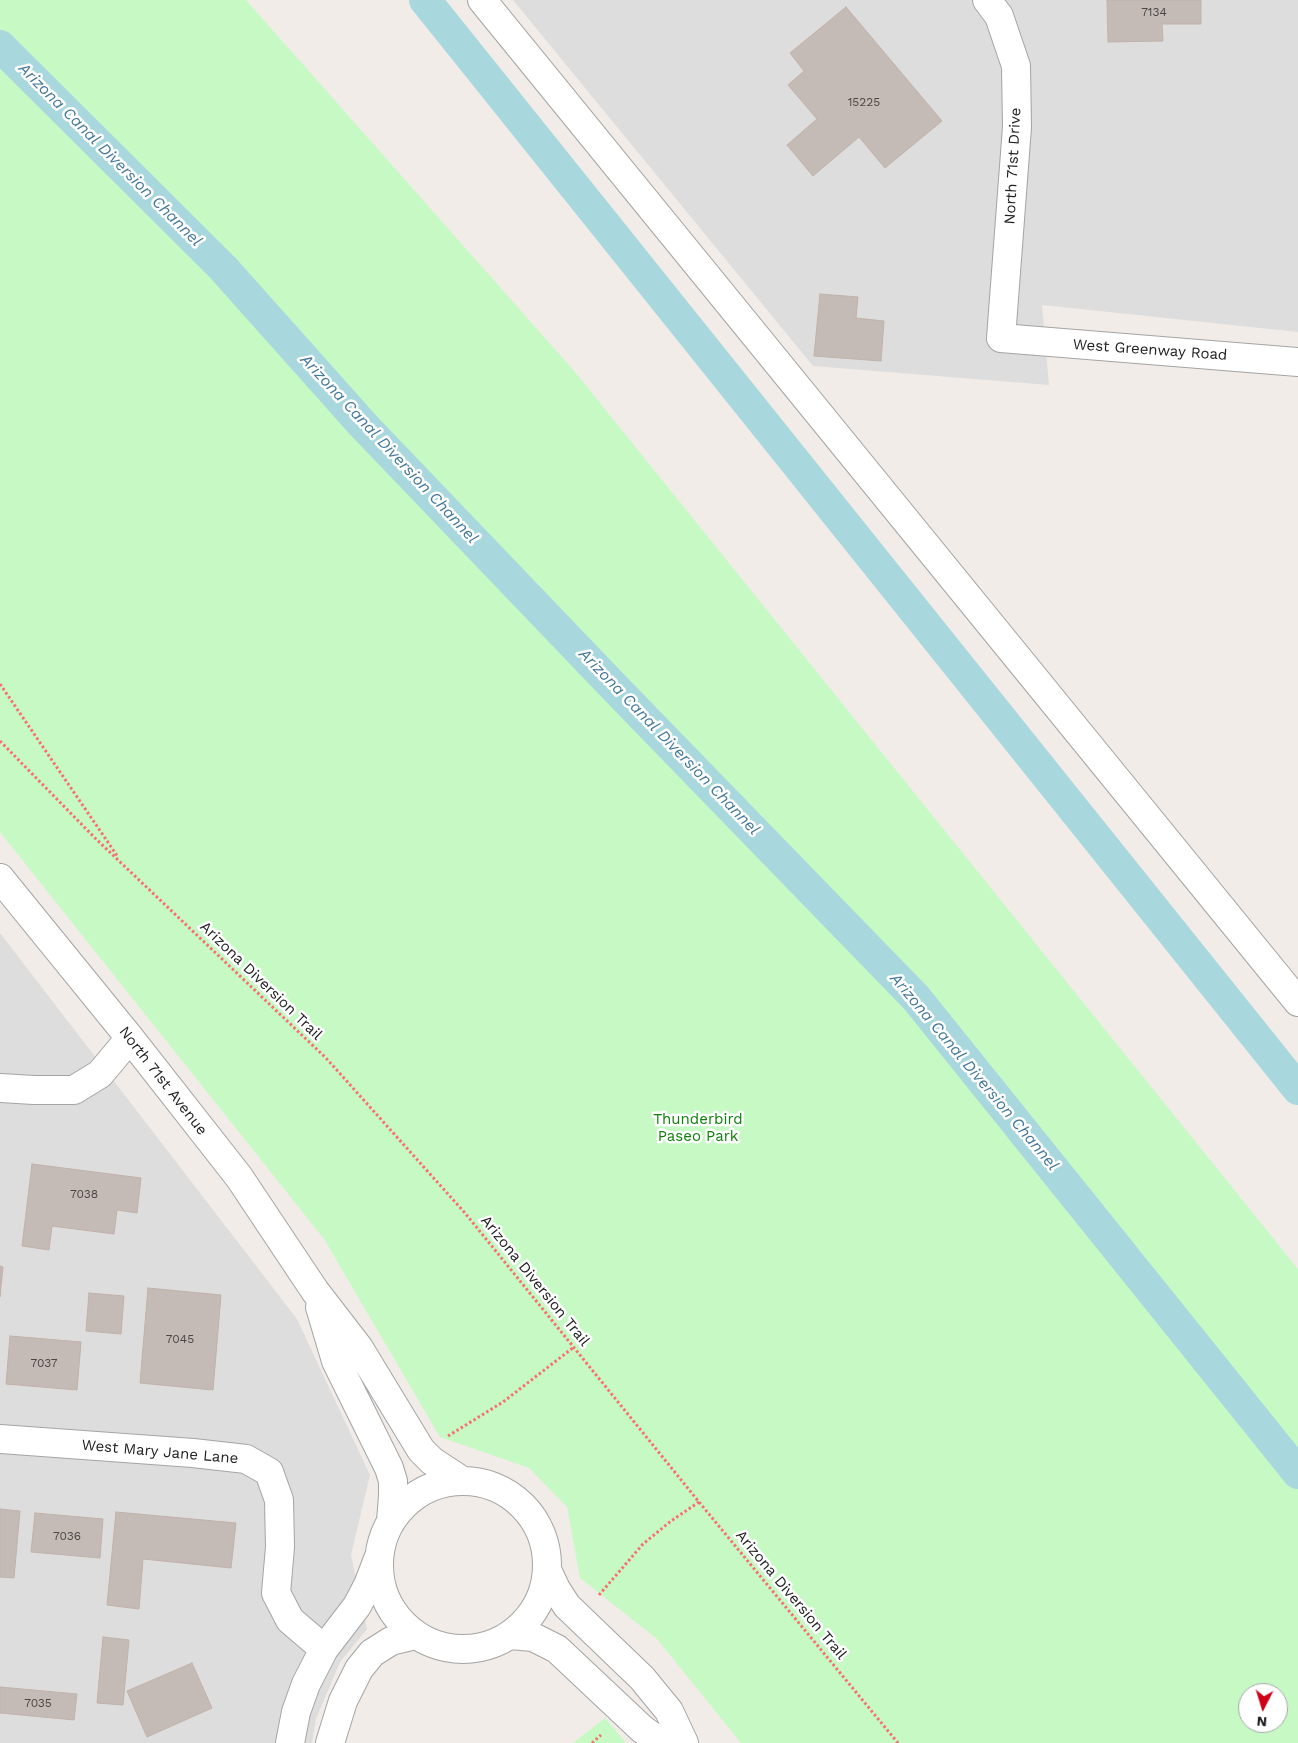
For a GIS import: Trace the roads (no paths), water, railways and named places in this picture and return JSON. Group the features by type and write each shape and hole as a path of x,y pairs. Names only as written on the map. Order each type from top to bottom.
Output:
{"street":[{"path":"482,0 1298,1002"},
{"name":"North 71st Drive","path":"987,0 999,16 1016,66 1016,127 1001,338"},
{"name":"West Greenway Road","path":"1001,338 1298,362"},
{"name":"North 71st Avenue","path":"0,878 130,1038 239,1177 315,1291 359,1348 422,1450 432,1460 461,1480"},
{"path":"0,1088 74,1090 100,1074 130,1038"},
{"name":"North 71st Avenue","path":"315,1291 336,1361 389,1468 393,1481 394,1496 391,1521"},
{"name":"West Mary Jane Lane","path":"0,1439 192,1453 246,1459 269,1472 279,1500 280,1547 276,1593 290,1620 324,1649"},
{"name":"North 71st Avenue","path":"290,1743 296,1712 306,1684 324,1649 357,1606 368,1585 378,1560 382,1540 391,1521 404,1504 421,1492 440,1483 461,1480 489,1484 514,1497 534,1518 546,1543 548,1572 543,1596 530,1618 511,1635 489,1646 464,1650 439,1646 416,1635 399,1620 387,1602 380,1582 378,1560"},
{"path":"548,1572 567,1606 642,1678 670,1711 684,1743"},
{"path":"330,1743 343,1701 363,1664 372,1653 391,1641 416,1635"},
{"path":"511,1635 533,1637 557,1649 642,1729 662,1743"}],"waterway":[{"path":"425,0 1298,1089"},
{"name":"Arizona Canal Diversion Channel","path":"0,46 223,268 364,426 916,998 1298,1473"}],"park label":[{"name":"Thunderbird Paseo Park","path":"698,1128"}]}
